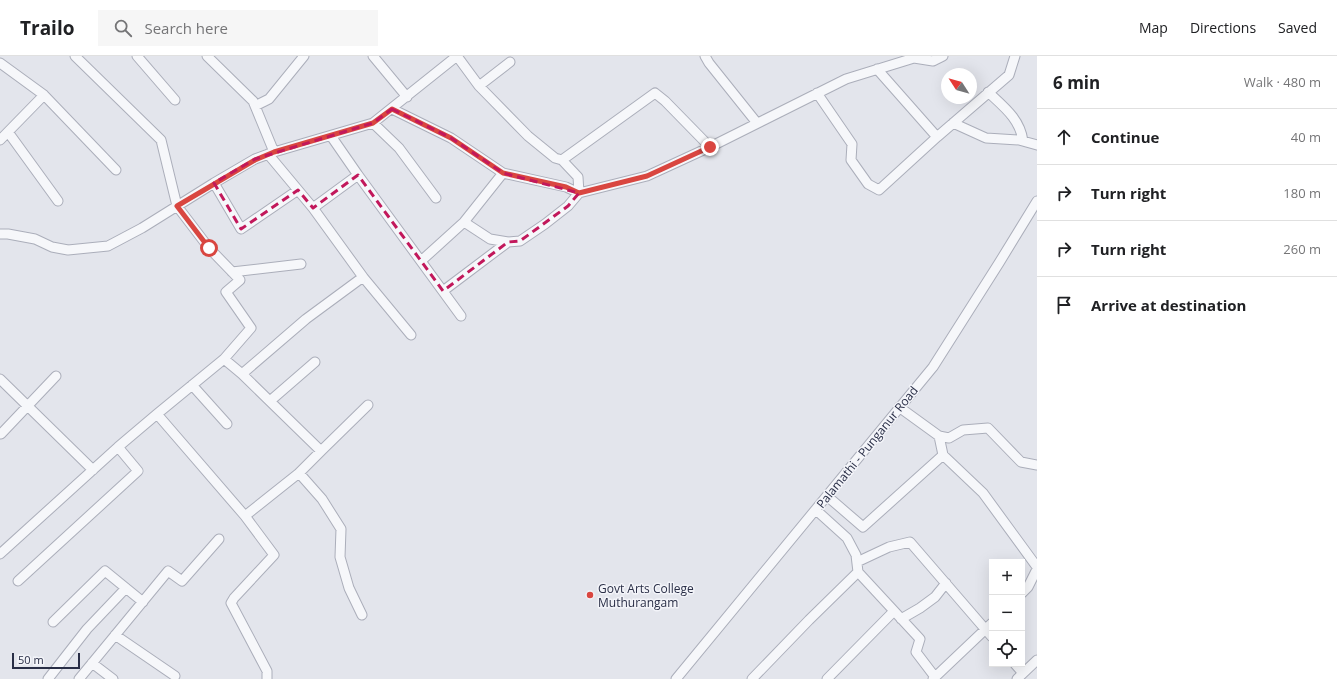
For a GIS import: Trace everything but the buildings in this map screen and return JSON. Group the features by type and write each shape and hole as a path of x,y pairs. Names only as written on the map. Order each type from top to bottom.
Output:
{"street":[{"path":"0,554 118,447 224,359 251,328 226,292 240,280 209,248 177,206 161,140 75,56"},
{"path":"137,56 175,100"},
{"path":"208,56 253,101 271,153 363,277 411,334"},
{"path":"255,106 269,99 304,56"},
{"path":"373,56 407,97"},
{"path":"0,234 35,239 52,247 68,250 108,246 142,228 214,183 255,160 271,153 373,123 457,56 479,86 528,136 555,158 562,160 578,177 579,193"},
{"path":"705,56 757,123"},
{"path":"464,222 490,240 508,242 520,241 568,206 579,193 647,176 710,147 846,79 914,58 933,60 943,56"},
{"path":"817,94 852,144 851,160 868,184 879,190 953,122 1009,75 1015,56"},
{"path":"479,86 510,62"},
{"path":"0,63 44,95 116,170"},
{"path":"877,69 937,137"},
{"path":"988,92 1010,112 1021,130 1023,141"},
{"path":"562,160 655,93 665,101 710,147"},
{"path":"0,140 44,95"},
{"path":"392,109 451,138 503,173 566,187 579,193"},
{"path":"953,122 986,138 1023,141 1037,145"},
{"path":"373,123 399,148 436,198"},
{"path":"8,132 58,201"},
{"path":"332,136 358,175 462,316"},
{"path":"421,261 464,222 503,173"},
{"path":"313,208 358,175"},
{"path":"214,183 241,230 298,190"},
{"name":"Palamathi - Punganur Road","path":"676,679 933,367 1037,201"},
{"path":"443,291 508,242"},
{"path":"232,272 301,264"},
{"path":"242,374 306,319 363,277"},
{"path":"224,359 242,374 321,451"},
{"path":"270,401 316,362"},
{"path":"1,434 56,376"},
{"path":"0,379 93,470"},
{"path":"192,385 227,424"},
{"path":"245,516 299,473 368,405"},
{"path":"900,407 939,436 949,438 963,430 988,428 1021,462 1037,466"},
{"path":"157,414 245,516 274,555 231,603 267,671 267,679"},
{"path":"939,436 943,456 983,493 1037,568 1029,590"},
{"path":"18,581 138,471 118,447"},
{"path":"827,496 863,527 943,456"},
{"path":"299,473 322,499 342,530 340,557 349,588 362,616"},
{"path":"816,510 847,538 856,555 858,572 920,640 916,652 934,678 989,626 946,583 910,542 889,547 857,562"},
{"path":"79,679 168,571 182,581 220,539"},
{"path":"53,622 105,571 143,602"},
{"path":"752,679 858,572"},
{"path":"901,619 935,597 946,583"},
{"path":"48,679 87,629 126,588"},
{"path":"827,679 894,611"},
{"path":"115,636 175,676"},
{"path":"1020,676 1037,660"},
{"path":"92,663 113,679"}],"highlighted area":[{"path":"392,109 451,138 503,173 579,193 568,206 520,241 508,242 443,291 358,175 313,208 298,190 241,229 214,183 255,159 373,123"}],"place":[{"name":"Govt Arts College Muthurangam","path":"590,595"}],"route":[{"path":"209,248 177,206 255,160 274,152 373,123 392,109 451,138 503,173 566,187 579,193 647,176 710,147"}]}
